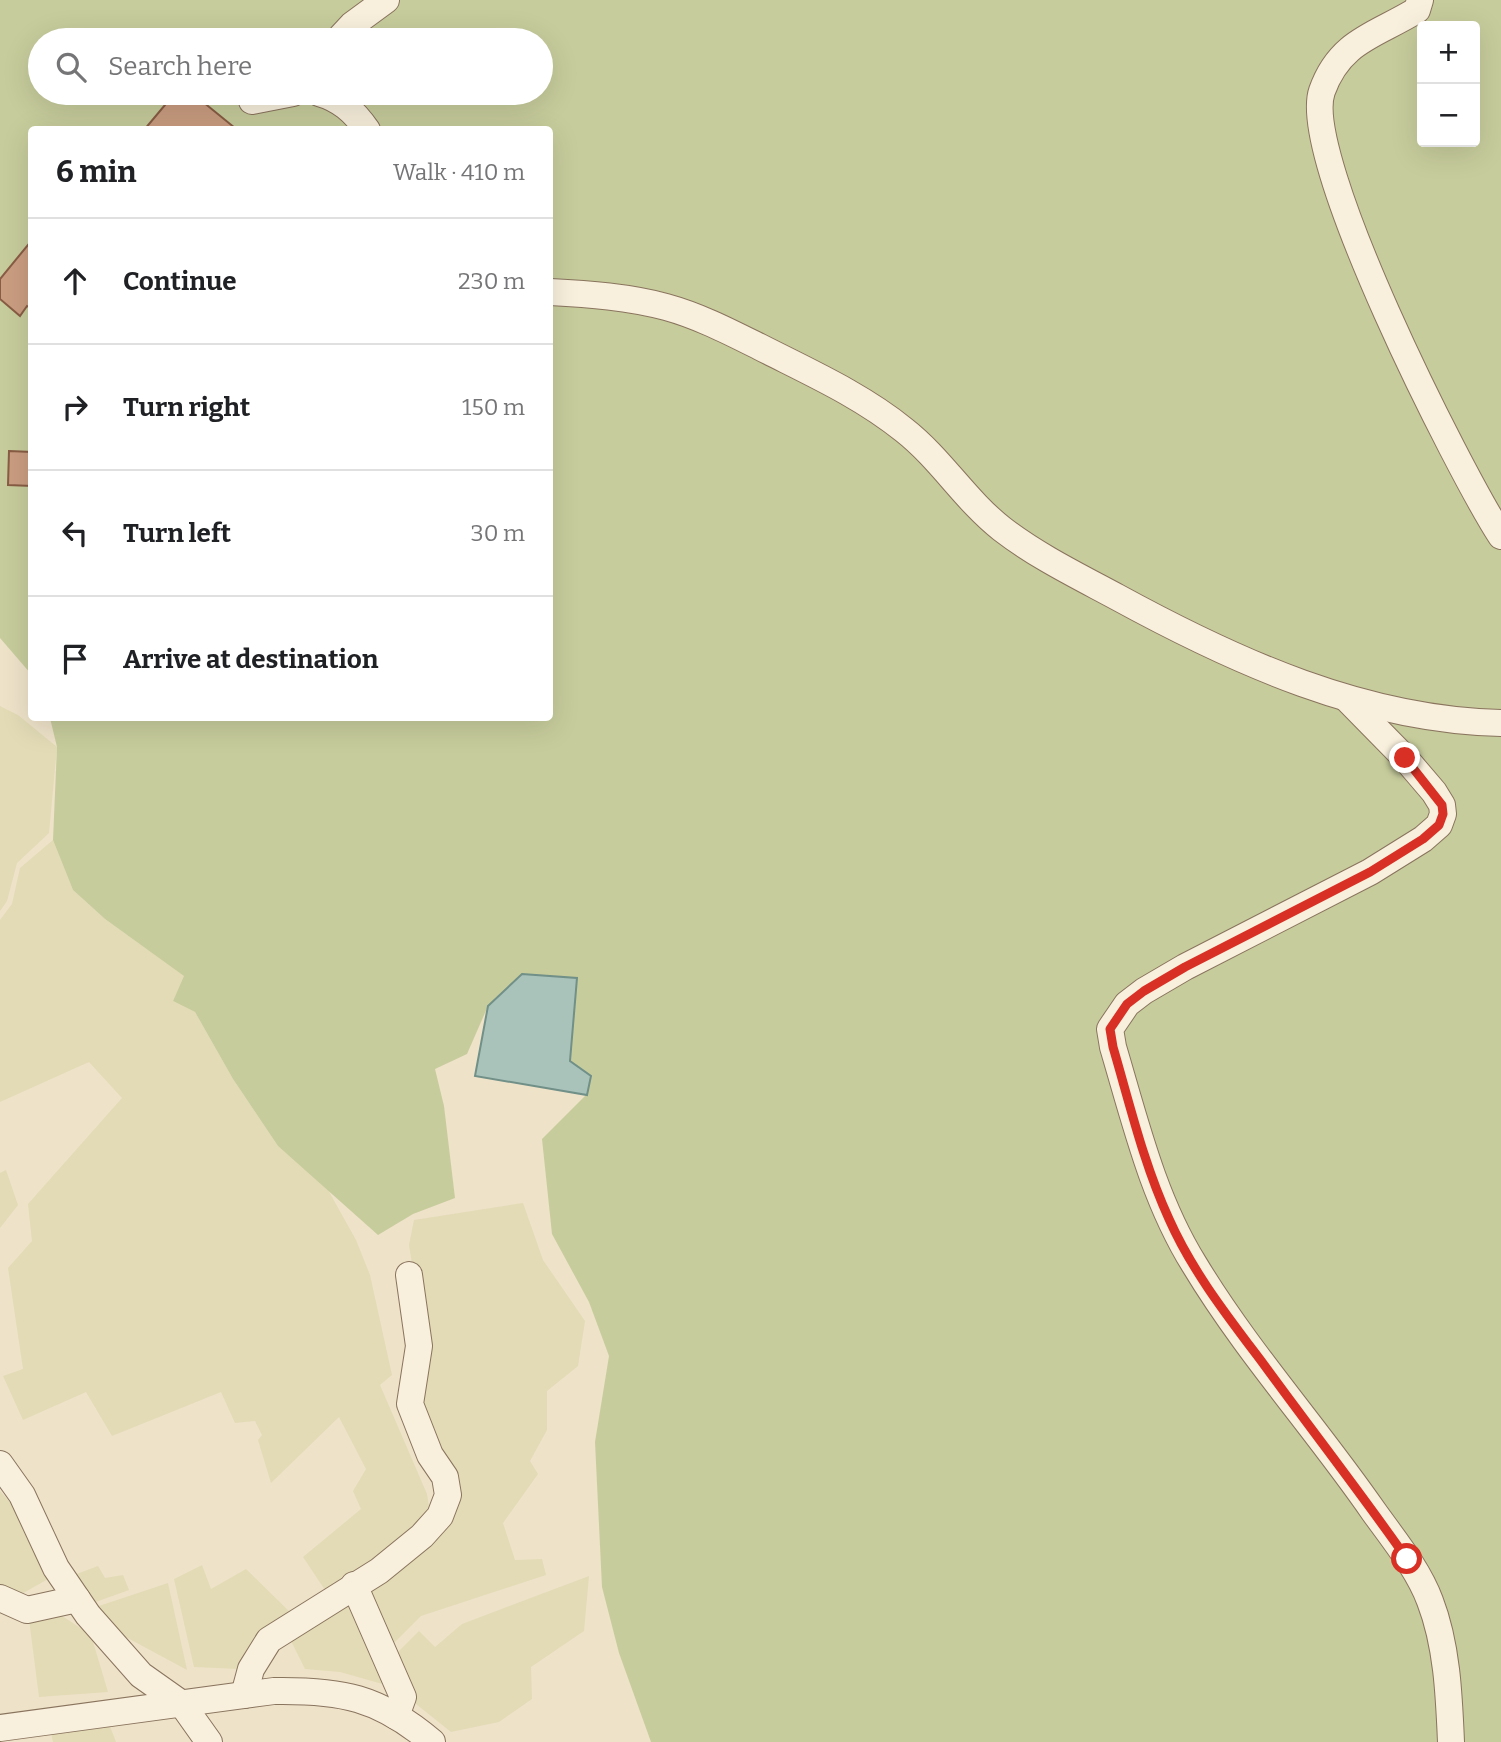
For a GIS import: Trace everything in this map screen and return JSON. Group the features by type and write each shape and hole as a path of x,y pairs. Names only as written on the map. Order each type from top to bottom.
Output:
{"street":[{"path":"349,28 386,0"},
{"path":"1420,0 1417,10 1371,33 1338,61 1321,94 1321,127 1336,183 1367,268 1438,423 1501,536"},
{"path":"346,105 364,126"},
{"path":"553,292 641,301 685,313 809,371 859,399 904,429 935,458 984,514 1036,553 1235,658 1347,699 1399,712 1471,723 1501,723"},
{"path":"1347,699 1434,792 1442,805 1443,814 1439,825 1423,839 1370,872 1185,967 1144,991 1127,1004 1110,1029 1152,1177 1169,1221 1192,1262 1218,1303 1348,1475 1407,1559 1430,1599 1440,1632 1450,1700 1451,1742"},
{"path":"244,1695 251,1669 270,1640 379,1571 422,1536 440,1516 448,1495 445,1477 430,1455 410,1404 419,1346 409,1275"},
{"path":"0,1464 22,1495 56,1568 77,1599 141,1675 182,1704 208,1742"},
{"path":"354,1585 402,1698 396,1716"},
{"path":"0,1598 27,1610 77,1599"},
{"path":"0,1728 274,1691 331,1692 361,1699 388,1710 432,1742"}],"shaded area":[{"path":"0,706 18,715 57,747 49,833 17,863 7,901 0,911"},
{"path":"53,840 73,890 105,919 185,976 173,1001 195,1012 233,1079 278,1146 327,1188 356,1240 370,1275 392,1375 380,1385 427,1494 430,1513 329,1596 303,1557 361,1509 353,1491 366,1469 339,1417 271,1483 258,1440 262,1435 255,1421 235,1423 221,1392 112,1436 86,1392 23,1420 3,1376 23,1369 8,1268 32,1241 28,1204 122,1098 89,1062 0,1102 0,920 12,904 20,868"},
{"path":"6,1170 18,1205 0,1228 0,1173"},
{"path":"523,1203 543,1260 585,1321 578,1366 547,1391 547,1430 530,1461 538,1474 503,1523 515,1560 542,1559 546,1575 421,1616 389,1648 363,1591 436,1535 454,1476 416,1403 425,1346 409,1245 414,1220"},
{"path":"0,1491 15,1508 48,1579 18,1596 0,1589"},
{"path":"202,1565 211,1589 246,1569 295,1617 239,1669 194,1667 174,1579"},
{"path":"98,1566 105,1578 123,1575 129,1590 93,1603 74,1575"},
{"path":"589,1576 584,1631 531,1667 532,1699 499,1722 451,1732 416,1704 392,1658 419,1631 435,1647 462,1624"},
{"path":"168,1583 187,1670 124,1636 96,1607"},
{"path":"344,1596 393,1687 340,1672 305,1669 287,1633"},
{"path":"53,1610 91,1635 108,1692 39,1697 29,1619"},
{"path":"109,1724 116,1742 53,1742 51,1733"}],"green space":[{"path":"0,0 1501,0 1501,1742 651,1742 619,1653 602,1587 595,1442 609,1356 589,1302 552,1234 542,1139 587,1094 569,1061 577,979 488,1006 467,1054 435,1069 444,1106 455,1198 413,1214 378,1235 278,1146 233,1079 195,1012 173,1001 184,976 105,919 73,890 53,840 57,747 51,721 553,721 553,126 28,126 28,671 0,638"}],"water":[{"path":"522,974 577,978 570,1061 591,1076 587,1095 475,1076 488,1006"}],"building":[{"path":"165,105 207,105 233,126 147,126"},
{"path":"28,245 28,307 20,316 0,299 0,279"},
{"path":"9,451 28,452 28,486 8,485"}],"route":[{"path":"1405,758 1442,805 1443,814 1439,825 1423,839 1370,872 1185,967 1144,991 1127,1004 1110,1029 1152,1177 1169,1221 1218,1303 1348,1475 1407,1559"}]}
